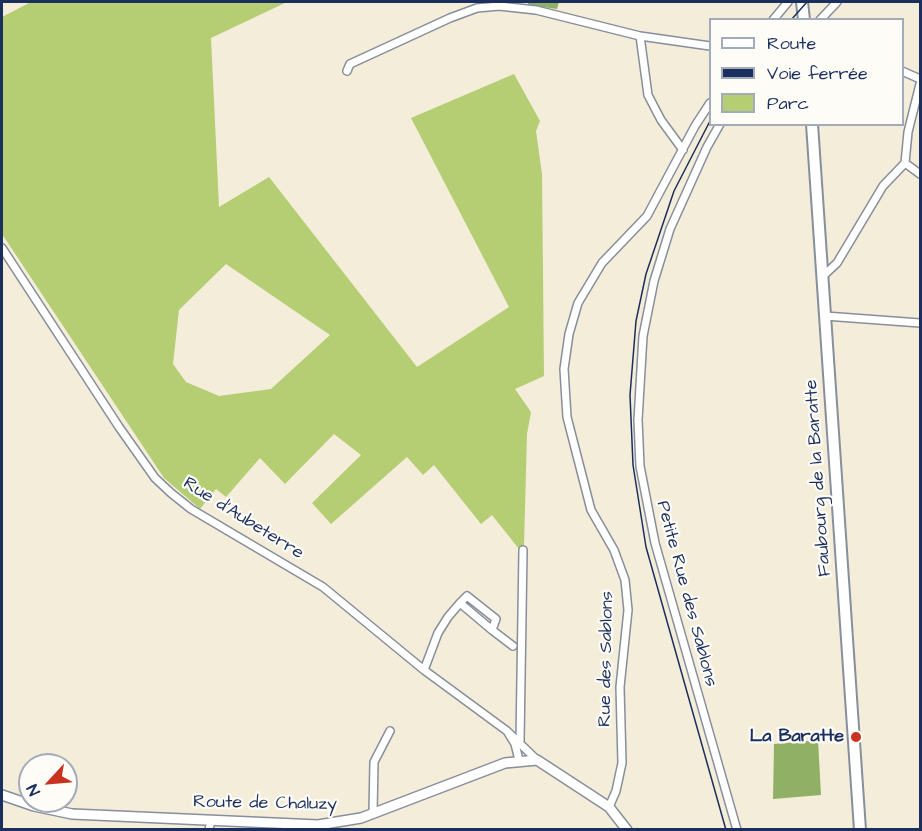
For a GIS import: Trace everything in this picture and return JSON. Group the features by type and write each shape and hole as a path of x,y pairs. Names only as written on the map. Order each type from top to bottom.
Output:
{"main road":[{"path":"802,2 804,18"},
{"name":"Faubourg de la Baratte","path":"812,126 860,830"}],"street":[{"path":"775,18 788,2"},
{"path":"822,18 837,2"},
{"path":"347,71 350,64 477,8 499,6 536,10 640,36 709,46"},
{"path":"640,36 648,95 661,120 683,150"},
{"path":"904,71 921,79"},
{"path":"823,276 837,263 884,186 905,163 908,132 921,84"},
{"name":"Rue des Sablons","path":"609,807 616,791 622,763 620,687 628,610 626,580 614,550 591,510 567,417 564,369 569,334 578,303 602,263 647,216 709,106"},
{"name":"Petite Rue des Sablons","path":"719,126 669,229 654,281 643,336 638,420 640,466 655,543 737,830"},
{"path":"905,163 921,174"},
{"name":"Rue d'Aubeterre","path":"2,248 119,428 155,478 191,509 323,587 424,670 520,741 537,760"},
{"path":"825,316 921,324"},
{"path":"520,741 523,550"},
{"path":"424,670 438,633 467,596 496,619 492,630"},
{"path":"460,603 513,646"},
{"path":"372,813 374,762 390,731"},
{"path":"507,731 515,744 519,760"},
{"path":"537,760 609,807 627,830"},
{"name":"Route de Chaluzy","path":"2,795 34,806 72,814 205,825 318,825 347,821 372,813 505,763 537,760"}],"green space":[{"path":"31,2 287,2 211,38 219,207 269,177 417,367 509,307 411,118 514,74 540,121 536,131 542,174 544,376 515,389 531,412 527,434 524,545 519,549 492,515 481,524 434,465 423,475 407,457 331,524 312,503 361,455 334,434 285,484 260,458 226,497 216,489 200,509 164,478 2,234 2,17","holes":["226,264 330,335 271,389 219,396 186,382 173,364 179,310"]},
{"path":"528,2 559,2 557,9 528,5"},
{"path":"818,740 821,795 773,799 774,744"}],"railway":[{"path":"793,18 807,2"},
{"path":"709,123 674,191 646,274 636,321 630,395 633,465 646,547 726,830"}],"place":[{"name":"La Baratte","path":"856,737"}]}
